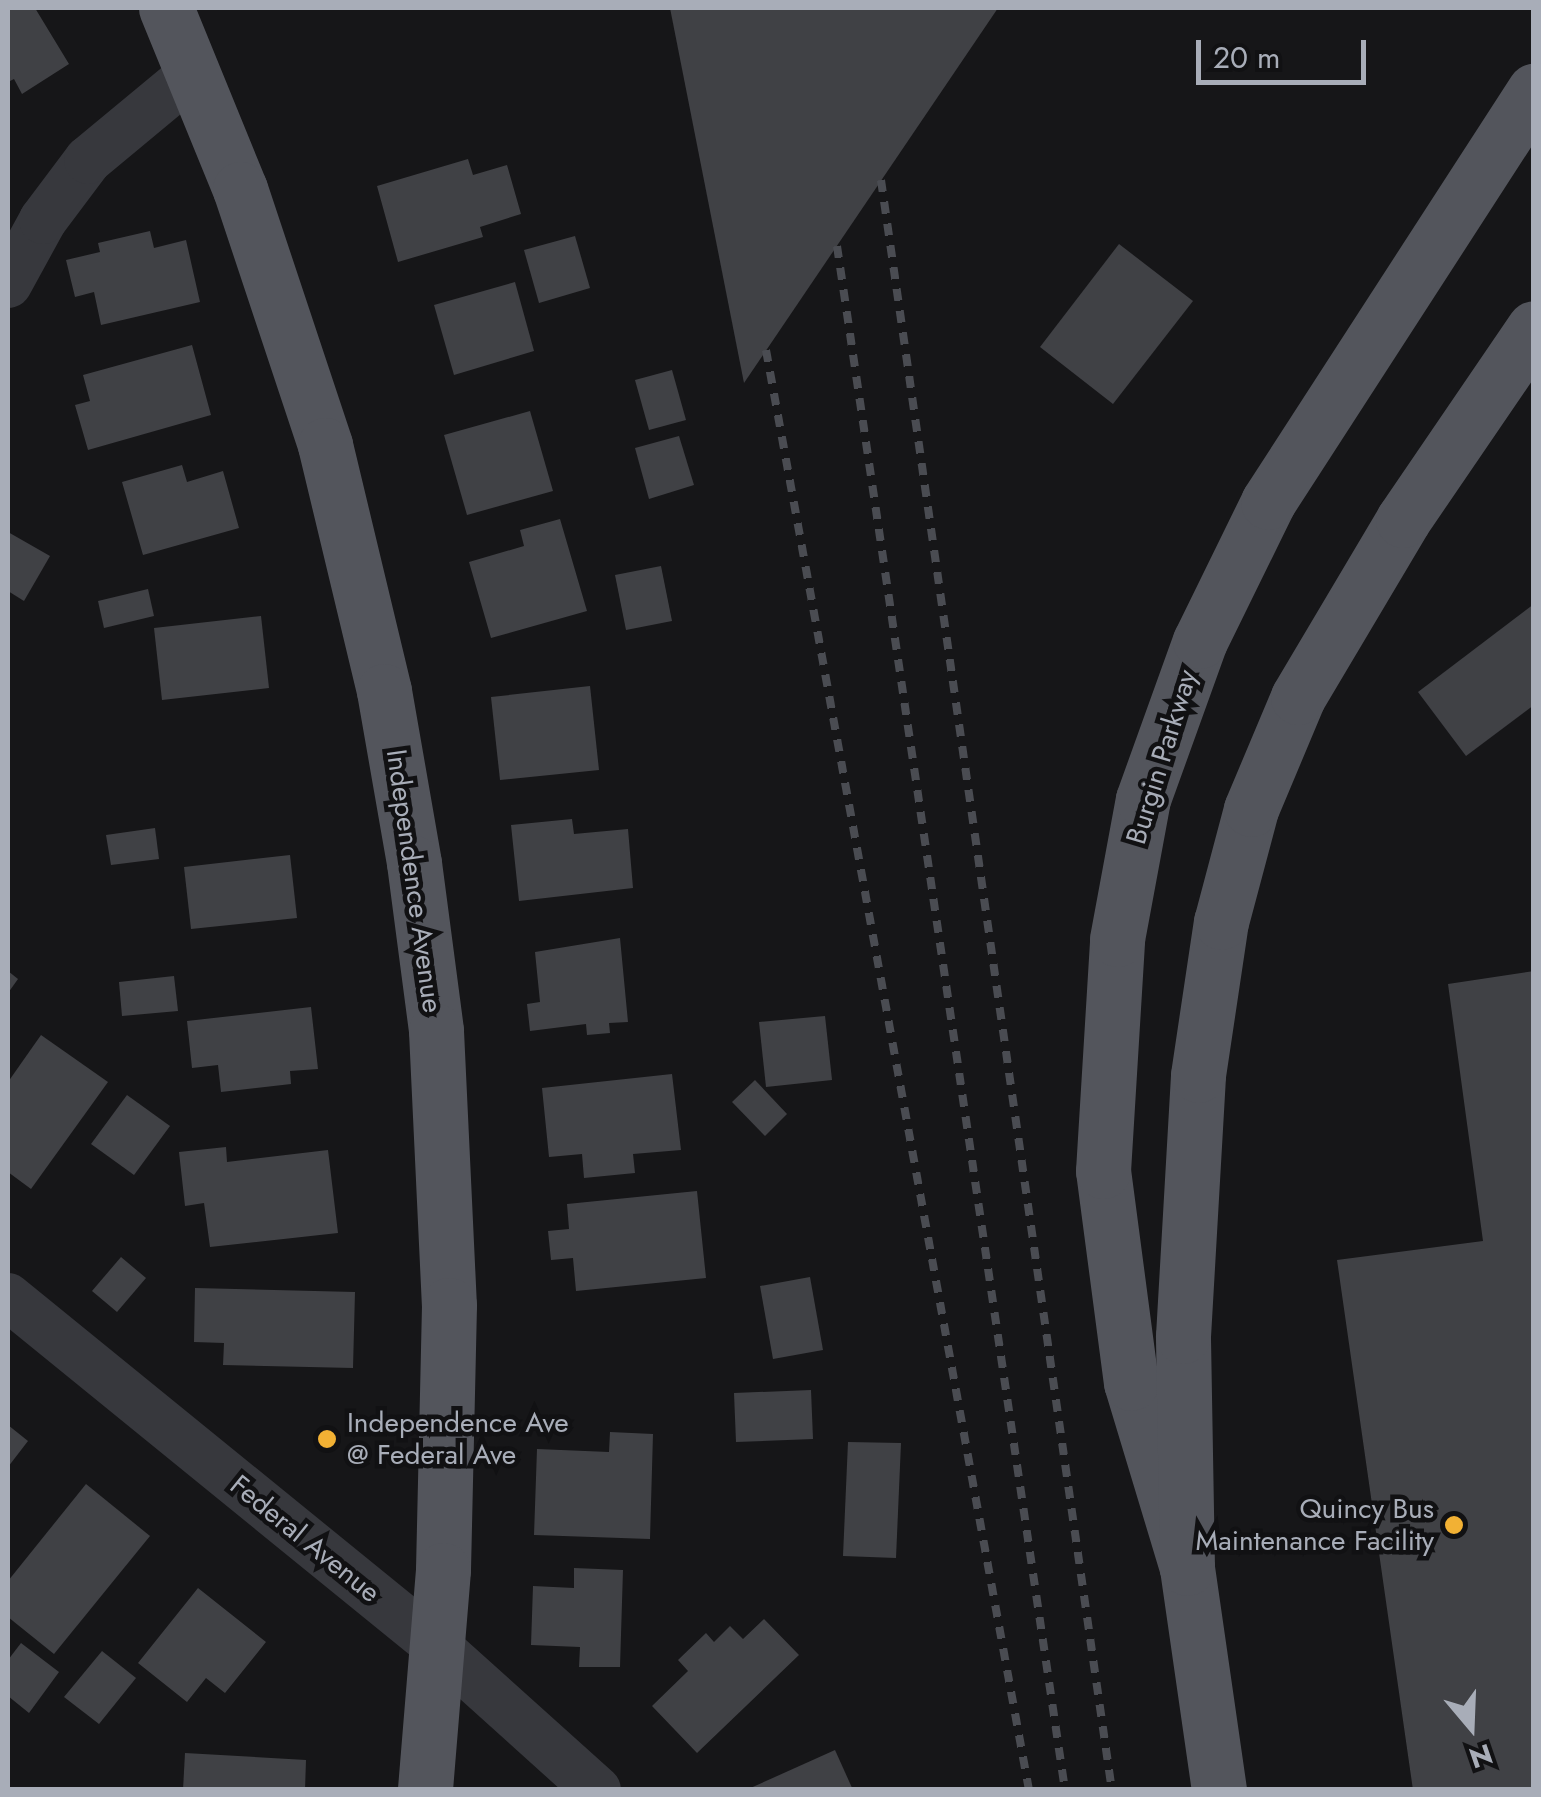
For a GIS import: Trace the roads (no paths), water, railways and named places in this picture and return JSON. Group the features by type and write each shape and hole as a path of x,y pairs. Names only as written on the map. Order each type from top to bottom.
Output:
{"main road":[{"name":"Independence Avenue","path":"166,8 274,282 326,445 384,692 414,864 436,1031 449,1305 438,1647 426,1790"},
{"name":"Burgin Parkway","path":"1187,1568 1131,1383 1104,1170 1118,939 1144,800 1200,641 1268,502 1534,91"},
{"name":"Burgin Parkway","path":"1219,1790 1187,1568 1183,1336 1198,1075 1220,922 1251,809 1298,697 1348,606 1534,328"}],"street":[{"path":"8,284 43,220 88,160 194,72"},
{"name":"Federal Avenue","path":"8,1297 438,1647 597,1790"}],"railway":[{"path":"881,180 1112,1790"},
{"path":"837,246 1065,1790"},
{"path":"766,350 1029,1790"}],"place":[{"name":"Independence Ave @ Federal Ave","path":"327,1439"},
{"name":"Quincy Bus Maintenance Facility","path":"1454,1525"}]}
